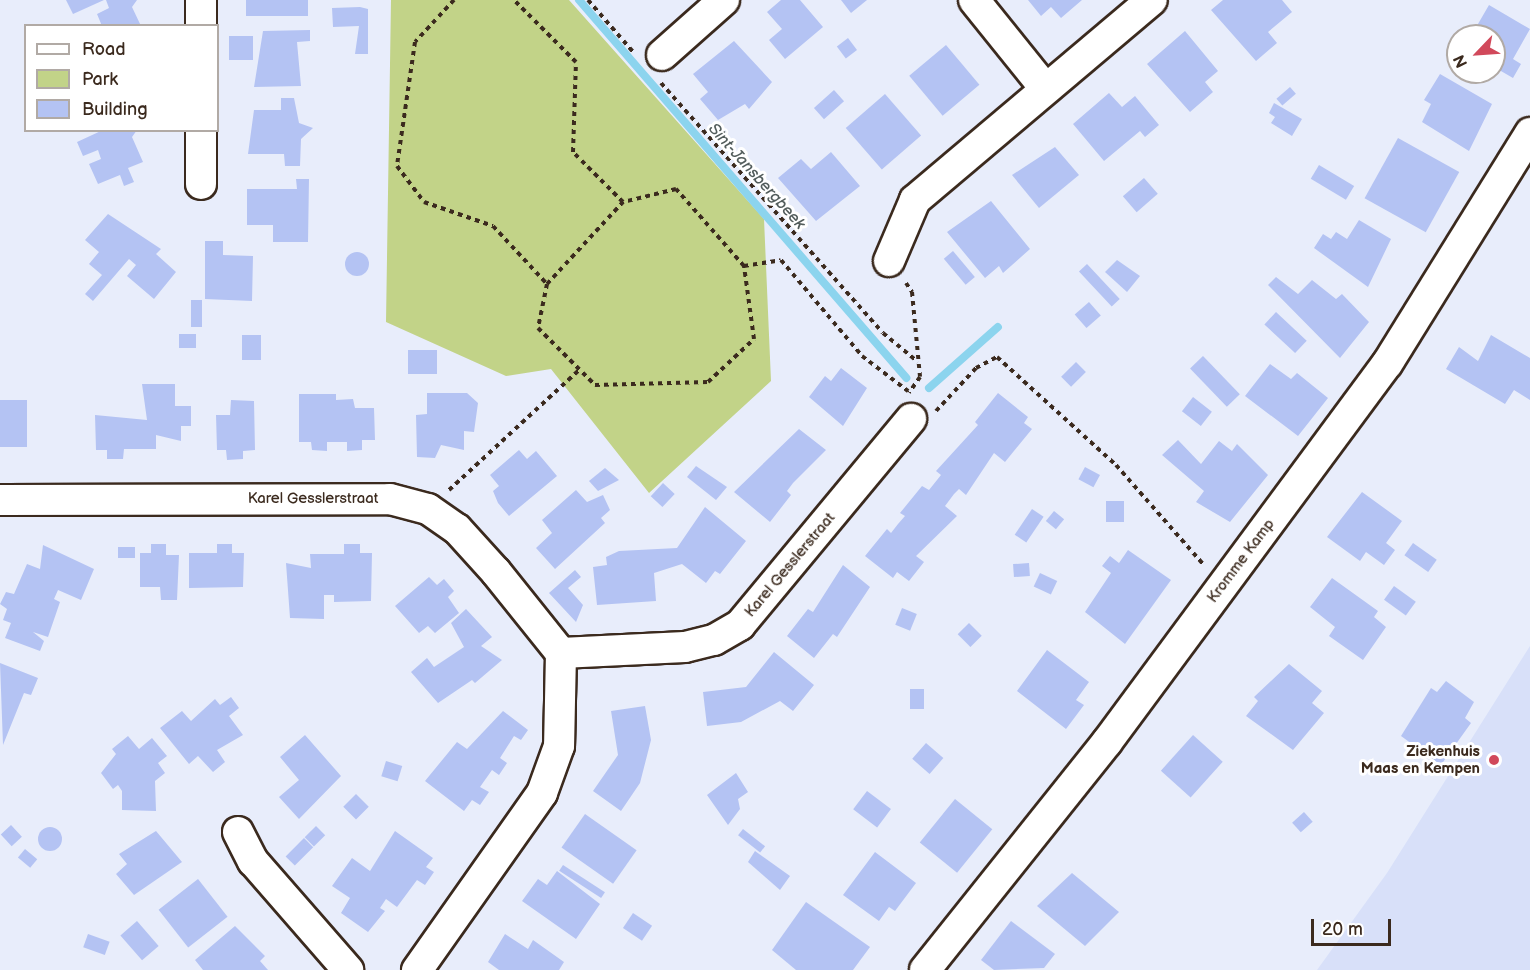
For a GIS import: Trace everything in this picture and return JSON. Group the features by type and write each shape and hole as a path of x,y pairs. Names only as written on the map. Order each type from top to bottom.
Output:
{"street":[{"path":"201,0 201,24"},
{"path":"652,63 724,0"},
{"path":"974,0 1044,87"},
{"path":"889,261 915,200 1044,87 1152,0"},
{"path":"201,132 201,184"},
{"name":"Kromme Kamp","path":"925,970 1222,586 1387,364 1530,133"},
{"name":"Karel Gesslerstraat","path":"0,501 390,499 428,509 457,529 496,572 561,653 685,647 714,640 740,625 910,405"},
{"path":"417,970 542,793 559,746 561,653"},
{"path":"238,832 253,861 348,970"}],"path":[{"path":"454,0 415,42 397,166 424,202 493,226 547,284"},
{"path":"514,0 576,62 573,152 623,202"},
{"path":"588,0 652,63 883,333 918,362"},
{"path":"676,189 744,266 754,339 708,382 596,385 538,328 547,284 623,202 676,189"},
{"path":"744,266 781,260 862,356 910,405 941,410 976,368 997,357 1116,465 1222,586"},
{"path":"889,261 912,292 920,377 910,405"},
{"path":"428,509 579,370"}],"shaded area":[{"name":"Ziekenhuis Maas en Kempen","path":"1530,646 1530,970 1317,970 1387,873"}],"green space":[{"path":"391,0 569,0 764,219 771,381 649,493 551,369 506,376 386,322"}],"building":[{"path":"66,0 104,0 73,14"},
{"path":"106,0 137,0 132,7 140,24 101,24 97,14 109,8"},
{"path":"246,0 308,0 308,16 246,16"},
{"path":"781,0 800,0 823,27 785,59 769,40 782,29 767,12"},
{"path":"841,0 867,0 851,13"},
{"path":"1028,0 1082,0 1061,18 1051,7 1041,16"},
{"path":"1223,0 1282,0 1292,12 1268,32 1277,43 1256,61 1211,10"},
{"path":"1489,5 1530,29 1513,59 1521,64 1513,78 1506,74 1506,24 1478,24"},
{"path":"332,8 368,9 368,54 355,54 359,26 333,27"},
{"path":"310,30 310,41 297,42 301,86 254,87 263,31"},
{"path":"1185,31 1218,71 1205,82 1213,92 1190,112 1147,64"},
{"path":"229,36 253,36 253,60 229,60"},
{"path":"848,38 857,50 846,58 837,46"},
{"path":"734,41 772,82 749,109 745,104 718,120 700,99 708,92 693,74"},
{"path":"946,45 979,85 943,116 909,76"},
{"path":"1440,74 1446,77 1446,84 1457,84 1492,104 1469,151 1422,122 1431,104 1424,100"},
{"path":"1290,87 1296,94 1282,106 1276,99"},
{"path":"834,90 844,101 824,119 814,108"},
{"path":"1109,93 1122,107 1135,96 1159,125 1145,137 1140,131 1104,161 1073,124"},
{"path":"885,94 921,136 882,170 846,128"},
{"path":"281,98 294,98 299,123 313,128 301,139 300,166 285,166 284,154 248,154 254,110 281,110"},
{"path":"1274,103 1302,119 1292,136 1271,123 1275,117 1269,113"},
{"path":"99,132 136,132 132,137 143,162 128,168 134,182 124,186 120,175 98,184 89,164 101,159 98,150 83,156 77,142"},
{"path":"1398,138 1459,172 1426,232 1365,198"},
{"path":"1055,147 1079,175 1039,208 1012,175"},
{"path":"831,152 860,186 816,221 778,178 801,159 811,169"},
{"path":"1319,165 1354,186 1346,200 1311,179"},
{"path":"1144,178 1158,194 1137,212 1123,196"},
{"path":"296,179 309,179 308,242 273,242 273,225 247,225 247,189 297,189"},
{"path":"991,201 1030,249 1003,273 999,266 985,278 947,232"},
{"path":"108,214 161,249 156,254 176,272 154,299 127,276 136,265 129,259 93,301 85,294 102,275 89,264 99,252 85,240"},
{"path":"1359,220 1391,239 1368,287 1314,248 1323,234 1331,239 1336,232 1347,239"},
{"path":"205,241 223,241 223,255 253,256 252,301 205,299"},
{"path":"953,251 975,277 966,285 944,259"},
{"path":"357,252 365,256 369,264 365,272 357,276 349,272 345,264 349,256"},
{"path":"1117,260 1140,276 1127,292 1105,272"},
{"path":"1087,264 1120,299 1112,307 1079,272"},
{"path":"1276,277 1298,294 1312,280 1336,299 1342,294 1369,322 1340,358 1268,285"},
{"path":"191,300 202,300 202,327 191,327"},
{"path":"1089,302 1101,316 1086,328 1075,314"},
{"path":"1276,312 1307,341 1295,353 1264,324"},
{"path":"179,334 196,334 196,348 179,348"},
{"path":"242,335 261,335 261,360 242,360"},
{"path":"1491,335 1530,358 1530,400 1514,390 1505,404 1446,369 1459,347 1478,361"},
{"path":"408,350 437,350 437,374 408,374"},
{"path":"1203,356 1240,394 1227,407 1190,369"},
{"path":"1076,362 1086,372 1071,387 1061,377"},
{"path":"1270,364 1291,379 1297,373 1328,398 1298,436 1245,396"},
{"path":"841,368 867,388 843,426 809,397 825,376 831,381"},
{"path":"142,384 175,384 175,406 191,406 191,426 181,426 181,441 156,435 156,449 124,449 123,459 107,459 107,450 96,450 95,415 147,420"},
{"path":"427,393 467,393 478,403 474,432 464,431 464,450 441,445 435,458 417,457 416,415 427,414"},
{"path":"998,393 1028,417 1024,423 1032,429 1005,462 994,453 966,495 959,489 954,494 945,506 957,516 916,556 924,562 909,581 897,572 893,578 865,556 887,529 891,533 905,516 900,513 922,486 929,490 941,475 936,471 978,425 975,422"},
{"path":"299,394 336,394 336,400 353,399 355,408 374,408 375,440 362,440 362,450 347,451 347,442 327,442 327,451 312,450 311,442 299,442"},
{"path":"1193,397 1212,412 1201,426 1182,411"},
{"path":"0,400 27,400 27,447 0,447"},
{"path":"231,400 254,401 255,450 243,451 243,459 227,460 226,450 217,450 216,415 230,415"},
{"path":"799,429 826,450 793,483 787,491 791,495 770,522 734,492"},
{"path":"1178,440 1201,464 1219,441 1232,451 1237,444 1268,475 1230,522 1196,502 1204,491 1162,455"},
{"path":"519,450 527,459 536,451 557,476 509,516 498,503 493,491 499,486 490,475"},
{"path":"696,466 727,487 716,500 687,477"},
{"path":"1085,467 1100,475 1093,487 1078,479"},
{"path":"605,468 619,480 598,491 589,481"},
{"path":"663,483 675,494 662,507 651,496"},
{"path":"576,490 587,502 603,495 610,510 601,518 605,523 555,569 536,548 552,533 542,520"},
{"path":"1362,492 1402,521 1386,543 1395,550 1384,565 1366,552 1360,561 1327,537"},
{"path":"1106,501 1124,501 1124,522 1106,522"},
{"path":"705,507 746,541 720,574 715,571 706,583 682,564 654,573 656,601 597,605 593,567 607,565 606,557 619,551 677,548"},
{"path":"1032,509 1044,517 1026,543 1015,535"},
{"path":"1054,511 1064,519 1056,529 1046,521"},
{"path":"1413,543 1437,560 1428,572 1404,555"},
{"path":"151,544 166,544 166,555 179,555 177,600 161,600 160,587 140,587 140,553 151,553"},
{"path":"217,544 232,544 232,553 244,553 243,587 189,588 189,553 217,553"},
{"path":"344,544 360,544 360,553 372,553 371,601 334,602 334,595 324,595 324,619 290,618 286,563 311,568 310,554 344,554"},
{"path":"43,545 94,569 81,600 58,590 54,599 60,602 48,637 33,632 44,641 40,651 5,638 11,623 3,620 7,609 0,604 6,592 14,594 27,564 40,569"},
{"path":"118,547 135,547 135,558 118,558"},
{"path":"1128,550 1171,580 1125,644 1085,612 1111,573 1102,566 1110,556 1119,563"},
{"path":"1029,563 1030,576 1014,577 1013,564"},
{"path":"843,565 870,587 837,637 833,634 814,658 787,636 808,609 813,612"},
{"path":"575,570 581,577 568,588 583,605 576,622 549,593"},
{"path":"1040,573 1057,581 1051,595 1034,587"},
{"path":"429,577 437,585 444,579 454,591 448,597 459,613 435,633 428,626 419,633 395,606"},
{"path":"1332,578 1378,611 1374,617 1386,627 1363,660 1329,636 1335,627 1310,607"},
{"path":"1394,586 1416,602 1406,616 1384,600"},
{"path":"902,608 917,614 910,631 895,625"},
{"path":"466,609 492,637 481,646 502,660 475,683 472,680 438,703 411,672 427,658 434,667 464,647 451,623"},
{"path":"969,623 982,636 970,647 958,634"},
{"path":"1047,650 1089,682 1076,700 1084,705 1066,729 1017,691"},
{"path":"774,652 814,685 793,711 780,701 741,722 707,726 703,692 746,687"},
{"path":"0,663 38,678 31,695 24,693 3,745"},
{"path":"1289,664 1322,691 1312,703 1324,713 1293,750 1246,716 1258,701 1254,697"},
{"path":"1446,681 1474,702 1465,718 1471,723 1441,765 1401,736 1431,688 1437,692"},
{"path":"910,689 924,689 924,709 910,709"},
{"path":"231,697 239,708 229,716 243,735 217,750 225,762 213,772 198,756 189,764 160,728 182,711 191,721 215,699 220,705"},
{"path":"645,706 651,740 640,783 621,811 593,791 618,755 611,711"},
{"path":"503,711 528,730 521,740 514,736 500,758 507,763 499,775 492,770 480,787 489,792 480,805 472,800 464,811 425,781 457,742 467,749"},
{"path":"305,735 341,776 299,819 279,797 299,780 280,757"},
{"path":"1193,735 1223,762 1191,797 1161,771"},
{"path":"128,736 139,749 152,738 167,756 158,763 165,773 155,781 156,811 122,810 122,791 118,785 113,789 101,773 116,754 112,749"},
{"path":"926,743 943,758 930,774 912,759"},
{"path":"386,761 402,766 398,781 381,776"},
{"path":"736,773 748,792 738,799 740,809 728,825 707,795"},
{"path":"867,791 891,809 877,827 853,809"},
{"path":"356,794 369,807 356,819 343,807"},
{"path":"955,799 992,829 957,873 920,843"},
{"path":"1304,812 1313,822 1301,832 1292,823"},
{"path":"585,814 637,850 613,884 561,848"},
{"path":"11,825 22,837 12,846 1,835"},
{"path":"316,826 325,835 314,847 305,837"},
{"path":"50,827 55,828 61,834 61,844 55,850 50,851 45,850 39,844 38,839 39,834 45,828"},
{"path":"743,829 765,846 760,853 738,835"},
{"path":"156,831 182,862 134,895 116,874 127,864 119,854"},
{"path":"395,831 433,858 426,867 434,872 425,885 417,880 397,907 386,899 380,908 385,911 368,932 341,913 350,898 332,886 352,858 370,871"},
{"path":"304,838 313,847 295,866 286,856"},
{"path":"25,849 37,859 30,868 18,857"},
{"path":"755,851 790,876 780,890 748,862"},
{"path":"875,852 916,883 895,911 889,907 879,921 843,895"},
{"path":"563,865 605,892 601,898 559,871"},
{"path":"557,871 600,904 576,939 522,901 538,879 547,885"},
{"path":"1072,873 1119,912 1085,946 1037,906"},
{"path":"198,879 228,917 188,948 159,910"},
{"path":"806,902 870,947 853,970 796,970 772,950"},
{"path":"633,913 652,926 642,941 623,928"},
{"path":"137,921 159,946 142,960 120,935"},
{"path":"1011,921 1055,954 1044,968 994,970 981,960"},
{"path":"235,926 265,956 260,961 268,970 203,970 195,960"},
{"path":"88,934 110,942 105,955 83,947"},
{"path":"505,934 528,949 533,940 564,962 559,970 499,970 488,962"}],"waterway":[{"name":"Sint-Jansbergbeek","path":"579,0 906,378"},
{"name":"Sint-Jansbergbeek","path":"929,388 998,327"}],"place":[{"name":"Ziekenhuis Maas en Kempen","path":"1494,760"}]}
